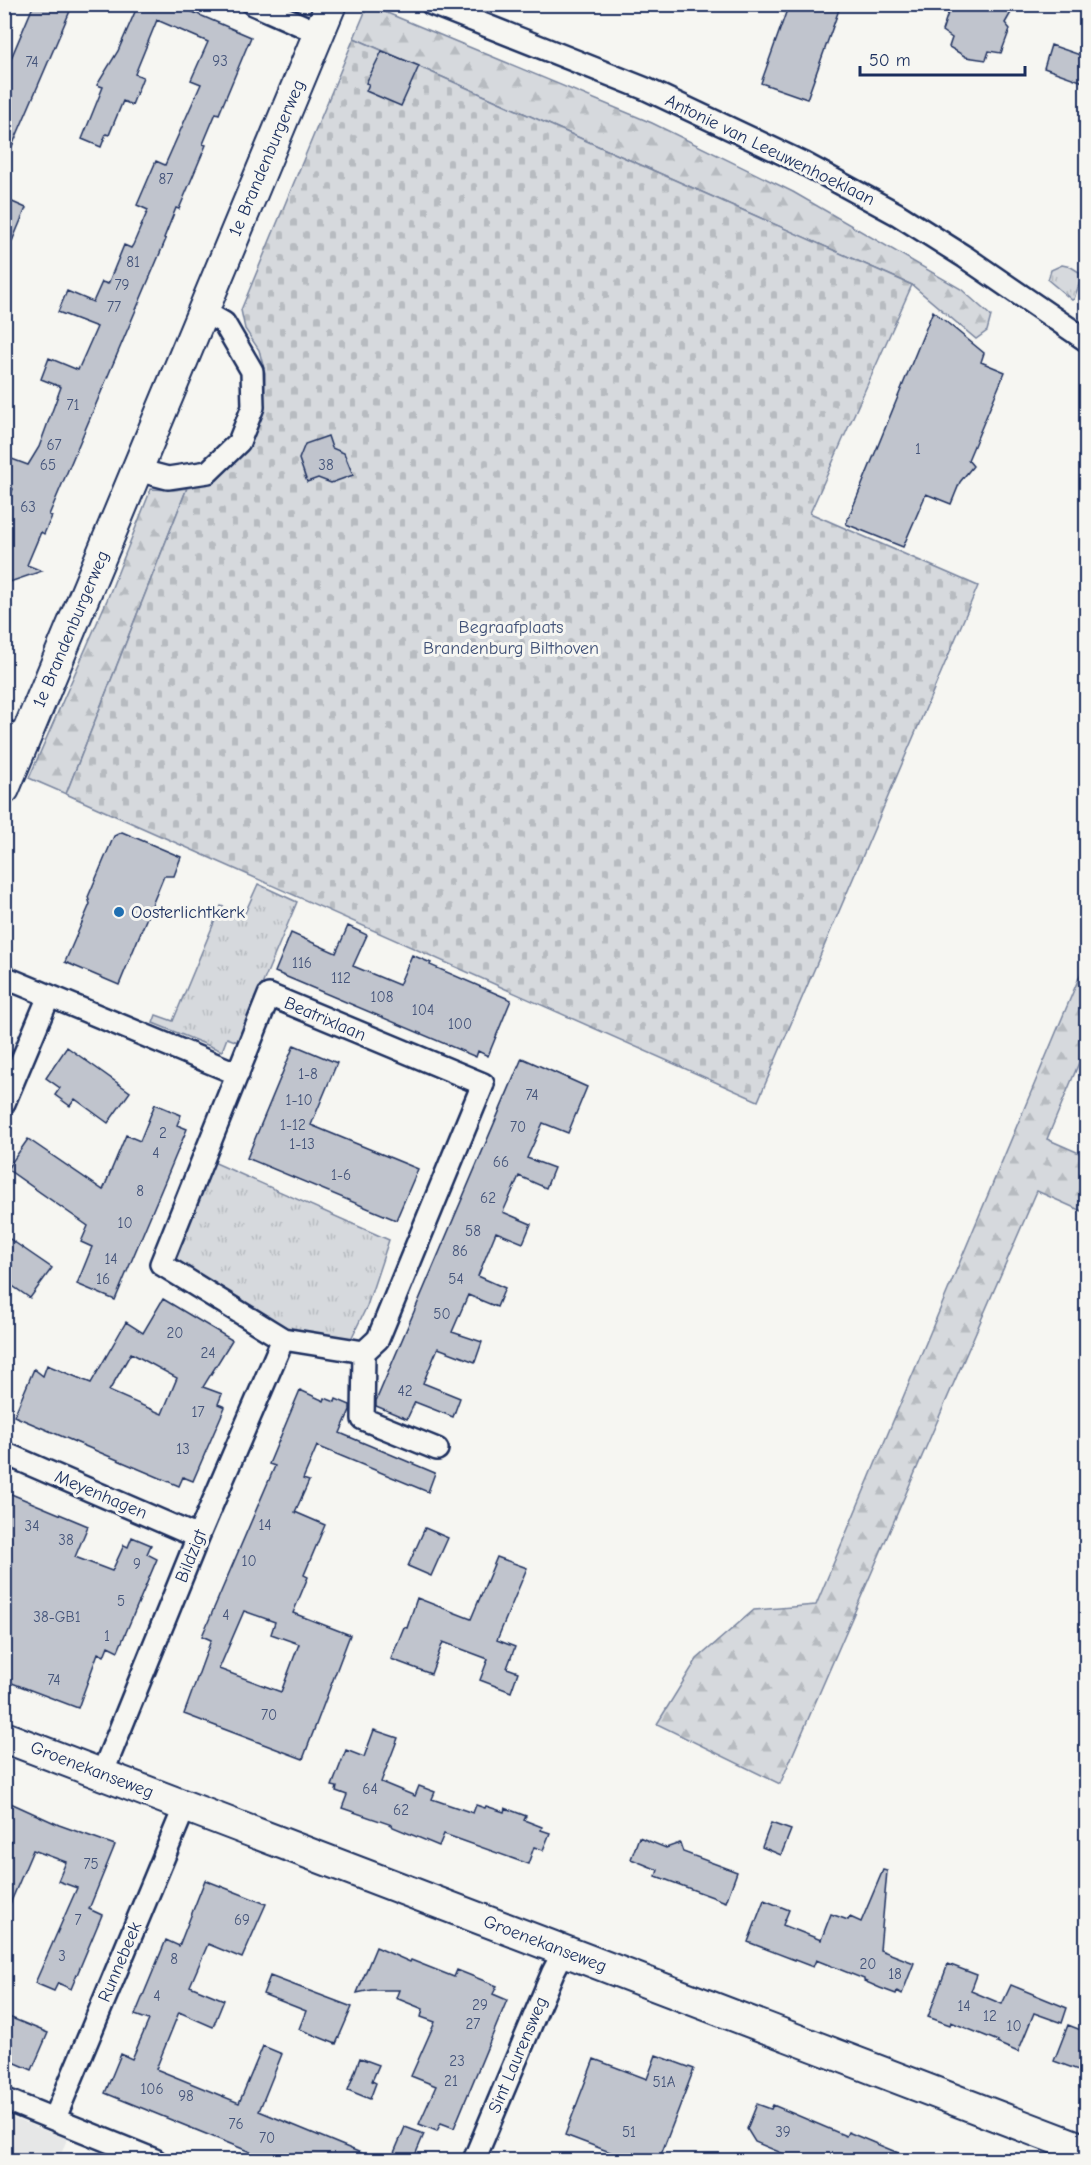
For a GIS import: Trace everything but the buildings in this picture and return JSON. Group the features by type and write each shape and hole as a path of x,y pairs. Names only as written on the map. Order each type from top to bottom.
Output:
{"main road":[{"name":"1e Brandenburgerweg","path":"4,789 15,735 137,470 331,4"},
{"name":"Groenekanseweg","path":"4,1737 564,1951 1080,2153"}],"street":[{"path":"253,4 319,33"},
{"name":"Antonie van Leeuwenhoeklaan","path":"432,4 646,89 803,163 897,214 965,257 1086,340"},
{"path":"137,470 168,478 208,472 240,442 253,407 252,371 224,323 203,311"},
{"path":"4,977 238,1074"},
{"name":"Beatrixlaan","path":"269,995 483,1084 378,1339 364,1352 283,1339 161,1264 269,995"},
{"path":"4,1103 49,996"},
{"name":"Bildzigt","path":"102,1774 198,1537 283,1339"},
{"path":"364,1352 363,1419 437,1449"},
{"name":"Meyenhagen","path":"4,1453 198,1537"},
{"name":"Runnebeek","path":"55,2118 185,1806"},
{"name":"Sint Laurensweg","path":"474,2160 564,1951"},
{"path":"4,2098 155,2160"}],"shaded area":[{"path":"5,2115 67,2139 60,2157 70,2160 5,2160"}],"green space":[{"path":"368,5 652,123 793,192 961,289 991,316 987,331 976,339 912,285 354,38"},
{"name":"Begraafplaats Brandenburg Bilthoven","path":"354,38 912,285 810,513 978,586 758,1101 66,794 187,488 196,486 214,476 255,429 264,403 265,373 259,350 245,329 241,310"},
{"path":"1062,265 1079,272 1081,279 1072,300 1048,280 1051,270"},
{"path":"187,488 66,794 29,778 107,600 151,489"},
{"path":"258,884 297,902 238,1042 227,1038 222,1051 153,1023 156,1015 173,1021 221,906 244,915"},
{"path":"1086,961 1086,1046 1047,1139 1086,1156 1086,1213 1037,1191 780,1784 657,1724 697,1659 754,1610 816,1605"},
{"path":"211,1161 389,1240 367,1306 351,1339 280,1333 169,1264"}],"place":[{"name":"Oosterlichtkerk","path":"119,912"}]}
